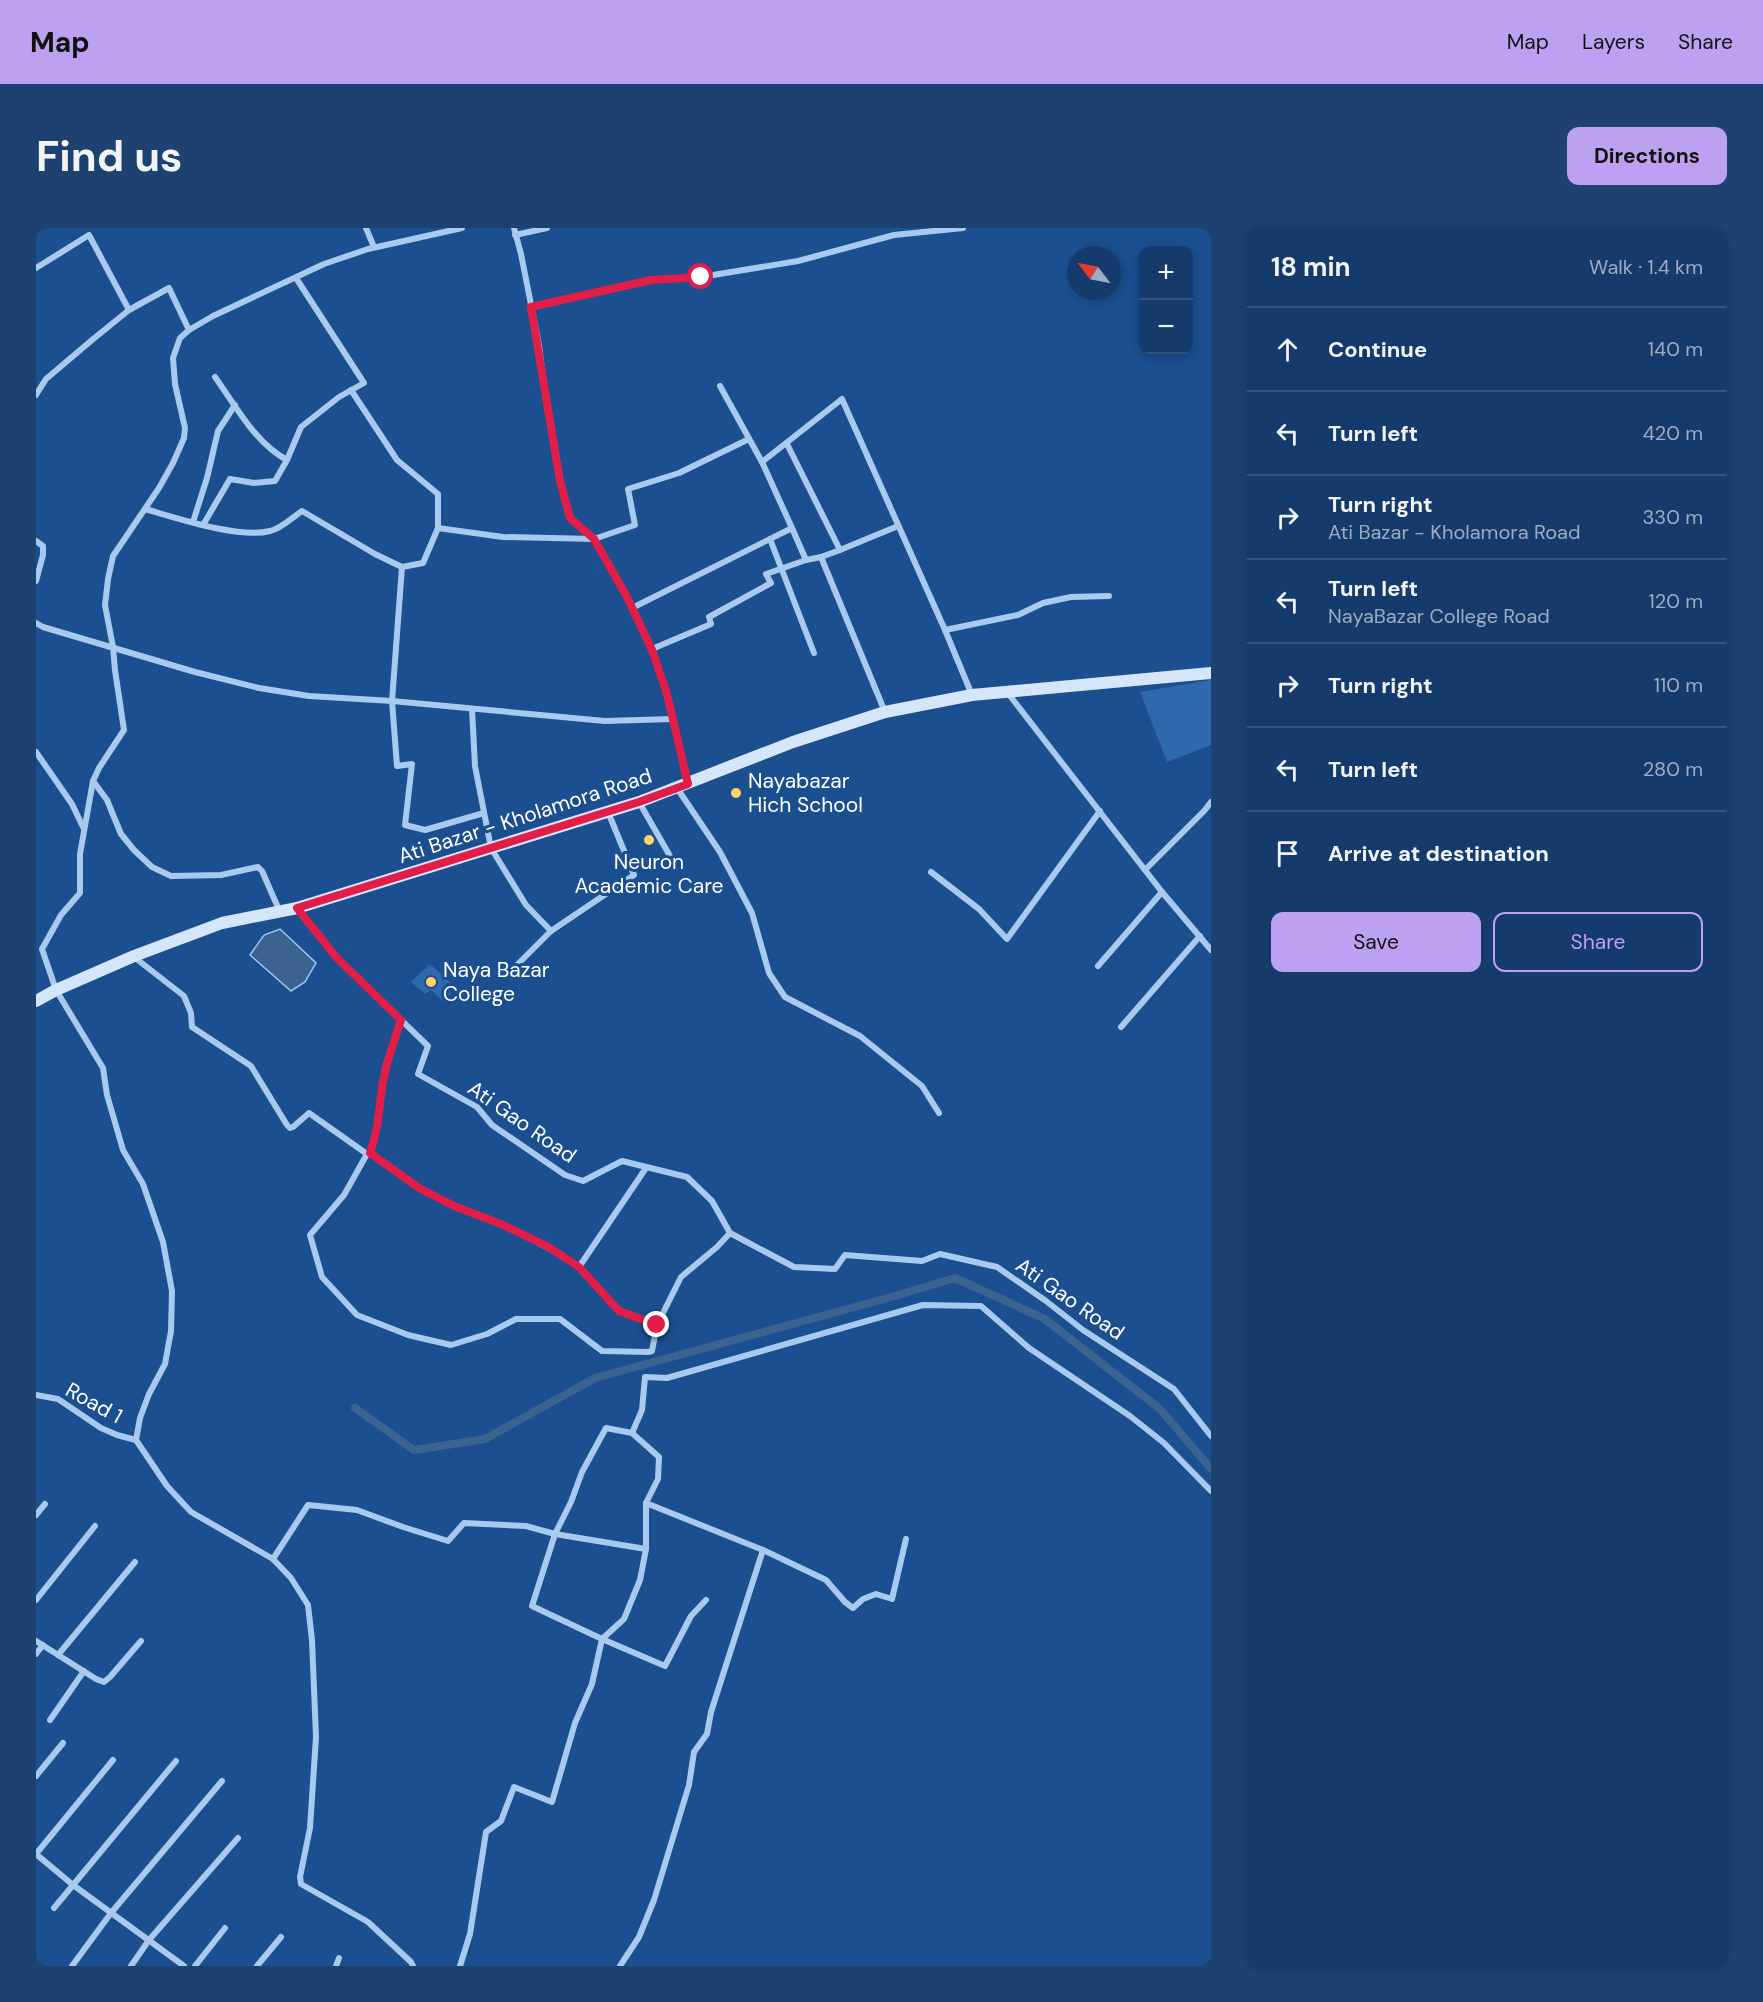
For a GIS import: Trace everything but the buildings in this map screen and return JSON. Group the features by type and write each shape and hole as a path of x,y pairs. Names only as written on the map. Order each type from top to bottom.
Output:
{"main road":[{"name":"Ati Bazar - Kholamora Road","path":"36,1001 134,956 222,923 297,908 608,812 682,786 793,742 885,712 972,695 1211,673"}],"street":[{"path":"366,228 374,247"},
{"path":"413,1966 368,1922 301,1884 300,1877 310,1828 316,1737 312,1640 308,1605 291,1578 273,1559 190,1512 167,1486 136,1440 148,1394 165,1364 171,1331 172,1291 163,1242 143,1184 123,1150 107,1095 103,1068 56,990 39,947 61,915 80,893 83,828 93,781 124,730 105,605 108,579 113,556 173,463 184,438 185,428 175,384 173,358 180,339 189,330 213,316 324,264 374,247 462,228"},
{"path":"547,228 514,231 531,307 560,481 570,518 594,539 652,650 667,694 682,786 752,913 770,973 785,997 860,1036 922,1086 939,1113"},
{"path":"531,307 651,280 701,277 798,261 894,235 963,228"},
{"path":"36,268 88,235 129,310"},
{"path":"203,525 230,478 254,483 274,481 287,460 301,427 364,382 296,278"},
{"path":"36,395 46,379 129,310 169,288 189,330"},
{"path":"215,377 258,436 273,452 287,460"},
{"path":"720,386 762,462 806,560"},
{"path":"145,509 203,525 241,532 272,531 302,511 375,554 402,567 423,563 438,528 438,494 398,460 351,390"},
{"path":"762,462 842,399 972,695"},
{"path":"193,522 207,478 218,430 235,405"},
{"path":"438,528 502,537 594,539 634,525 628,489 679,473 749,439"},
{"path":"787,444 840,550"},
{"path":"652,650 711,624 709,617 771,583 766,574 840,550 898,526"},
{"path":"632,608 792,528"},
{"path":"770,539 814,653"},
{"path":"36,541 43,546 36,581"},
{"path":"821,556 885,712"},
{"path":"402,567 392,700 397,766 412,764 405,825 425,830 484,813"},
{"path":"945,630 1018,615 1043,603 1071,597 1109,596"},
{"path":"36,623 168,664 259,688 309,696 392,700 605,722 672,720"},
{"path":"1007,692 1162,892 1211,950"},
{"path":"472,709 475,766 491,848 526,905 551,931"},
{"path":"36,752 72,804 83,828"},
{"path":"93,781 108,800 122,834 134,850 152,867 171,876 221,875 258,867 262,871 280,912"},
{"path":"639,802 670,856"},
{"path":"1145,870 1211,802"},
{"path":"931,872 979,909 1006,939 1100,811"},
{"path":"512,969 551,931 634,875 608,812"},
{"path":"1098,966 1162,892"},
{"path":"297,908 336,957 401,1020 386,1068 381,1111 369,1153 344,1195 310,1235 322,1277 357,1315 408,1335 451,1345 487,1334 516,1319 560,1319 602,1351 652,1351 657,1325 681,1277 717,1248 730,1233"},
{"path":"1121,1027 1200,936"},
{"path":"134,956 184,996 191,1013 192,1027 251,1066 290,1128 309,1113 419,1188 454,1206 510,1228 547,1246 579,1267 619,1311 657,1325"},
{"name":"Ati Gao Road","path":"401,1020 428,1046 418,1074 477,1107 492,1125 565,1175 583,1181 622,1161 687,1177 712,1201 730,1233 794,1267 835,1269 845,1255 922,1261 940,1254 997,1268 1046,1301 1083,1330 1174,1389 1211,1436"},
{"path":"579,1267 646,1168"},
{"path":"632,1433 642,1410 645,1377 667,1378 923,1305 981,1306 1029,1348 1130,1416 1164,1443 1211,1491"},
{"name":"Road 1","path":"36,1395 58,1399 101,1428 117,1436 136,1440"},
{"path":"460,1966 470,1934 486,1832 501,1821 514,1787 552,1802 576,1723 592,1684 602,1639 624,1619 639,1580 646,1549 646,1503 658,1479 659,1457 632,1433 606,1428 582,1472 571,1502 555,1533 532,1606 602,1639 664,1666 691,1616 706,1600"},
{"path":"646,1503 763,1550 826,1580 853,1608 864,1599 876,1594 892,1599 906,1539"},
{"path":"36,1515 45,1504"},
{"path":"273,1559 308,1505 357,1510 448,1541 464,1523 526,1526 646,1549"},
{"path":"36,1600 95,1526"},
{"path":"620,1966 639,1937 654,1900 689,1785 693,1752 707,1734 711,1712 763,1550"},
{"path":"58,1655 135,1562"},
{"path":"36,1641 104,1682 141,1641"},
{"path":"36,1654 43,1645"},
{"path":"50,1720 84,1671"},
{"path":"36,1776 63,1743"},
{"path":"113,1760 36,1854 73,1885 184,1966"},
{"path":"54,1908 176,1761"},
{"path":"72,1966 111,1913 222,1781"},
{"path":"131,1966 149,1941 238,1838"},
{"path":"195,1966 225,1928"},
{"path":"257,1966 281,1937"},
{"path":"336,1966 339,1958"}],"shaded area":[{"path":"1211,680 1211,745 1167,762 1140,692"},
{"path":"280,929 316,963 305,982 291,991 250,955 264,935"},
{"path":"430,964 450,982 451,993 443,1001 431,990 425,994 411,982"}],"waterway":[{"path":"355,1408 414,1450 485,1439 595,1378 955,1278 1045,1319 1160,1409 1211,1469"}],"place":[{"name":"Nayabazar Hich School","path":"736,793"},
{"name":"Neuron Academic Care","path":"649,840"},
{"name":"Naya Bazar College","path":"431,982"}],"route":[{"path":"657,1325 619,1311 579,1267 547,1246 501,1224 454,1206 419,1188 370,1153 381,1111 386,1068 401,1020 336,957 297,908 639,802 688,784 667,694 652,650 627,597 594,539 570,518 560,481 531,307 651,280 701,277"}]}
